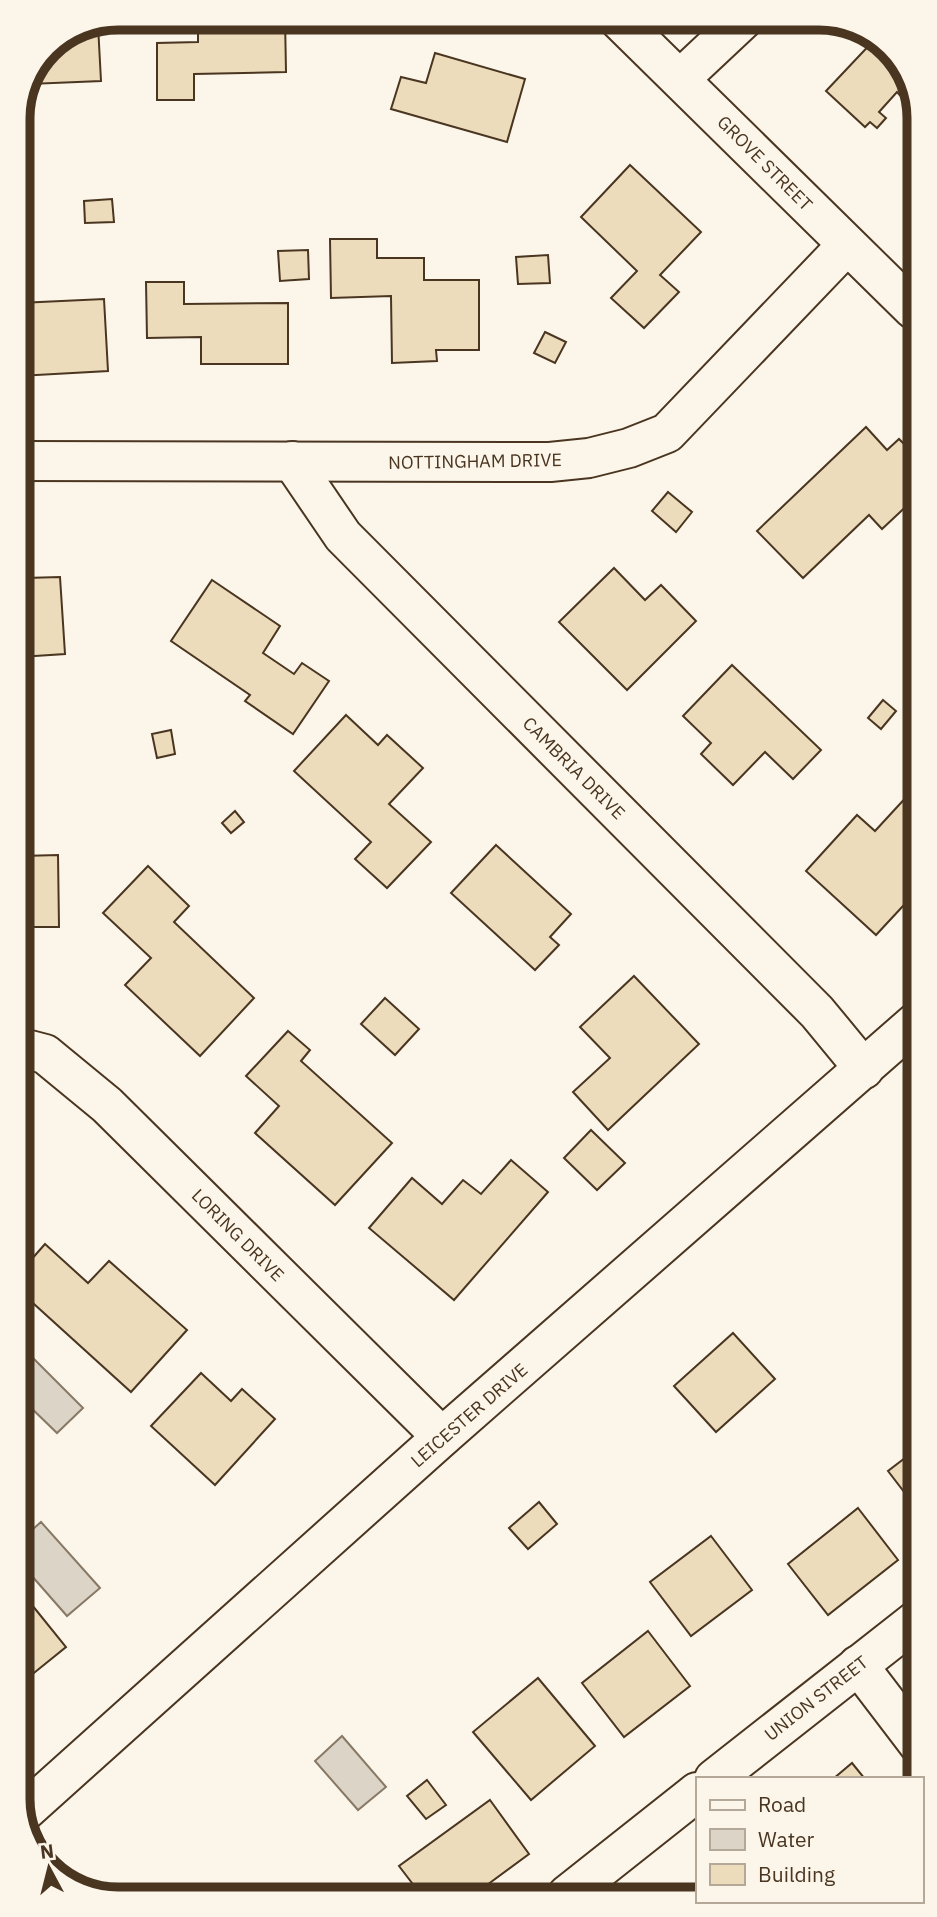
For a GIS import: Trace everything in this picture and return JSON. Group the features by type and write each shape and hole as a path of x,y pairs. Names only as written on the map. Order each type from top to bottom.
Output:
{"street":[{"name":"GROVE STREET","path":"629,30 907,303"},
{"path":"680,79 732,30"},
{"name":"NOTTINGHAM DRIVE","path":"30,461 550,462 589,458 629,448 667,433 847,245"},
{"name":"CAMBRIA DRIVE","path":"292,461 343,536 817,1012 864,1069"},
{"name":"LEICESTER DRIVE","path":"30,1806 442,1437 907,1030"},
{"name":"LORING DRIVE","path":"30,1050 45,1054 107,1105 442,1437"},
{"name":"UNION STREET","path":"717,1777 907,1627"},
{"path":"858,1665 907,1729"},
{"path":"577,1887 696,1793"}],"water":[{"path":"30,1355 83,1408 57,1433 30,1407"},
{"path":"41,1522 100,1588 67,1616 30,1574 30,1532"},
{"path":"342,1736 386,1787 358,1810 315,1761"}],"building":[{"path":"198,30 285,30 286,72 194,74 194,100 157,100 157,43 198,42"},
{"path":"98,32 101,81 37,84 48,64 60,52 84,36"},
{"path":"869,46 889,64 901,84 906,102 897,92 879,112 886,118 877,128 870,122 865,127 826,91"},
{"path":"435,53 525,79 507,142 391,109 401,77 426,83"},
{"path":"630,165 701,232 660,275 679,292 644,328 611,298 637,271 581,217"},
{"path":"112,199 114,222 85,223 84,201"},
{"path":"330,239 377,239 377,258 424,258 424,280 479,280 479,350 436,350 437,361 392,363 391,296 331,298"},
{"path":"308,250 309,279 280,281 278,251"},
{"path":"548,255 550,283 518,284 516,257"},
{"path":"146,282 184,282 184,304 288,303 288,364 201,364 201,337 147,338"},
{"path":"104,299 108,371 30,375 30,302"},
{"path":"545,332 566,342 555,363 534,353"},
{"path":"866,427 887,450 899,439 907,447 907,506 882,529 869,515 803,578 757,531"},
{"path":"668,492 692,512 676,532 652,511"},
{"path":"614,568 645,600 661,585 696,621 627,690 559,622"},
{"path":"60,577 65,654 30,656 30,578"},
{"path":"212,580 280,626 263,653 294,674 302,663 329,681 293,734 245,701 250,695 171,641"},
{"path":"732,665 821,750 793,779 765,752 733,785 701,754 711,743 683,716"},
{"path":"883,700 896,711 881,729 868,718"},
{"path":"346,715 378,745 387,735 423,768 389,804 431,842 387,888 355,859 371,842 294,771"},
{"path":"171,730 175,754 157,758 152,734"},
{"path":"907,796 907,902 876,935 806,871 857,815 875,831"},
{"path":"235,811 244,822 231,833 222,823"},
{"path":"496,845 571,914 550,937 559,945 535,970 451,893"},
{"path":"58,855 59,927 30,927 30,856"},
{"path":"148,866 189,906 174,922 254,998 200,1056 125,985 151,958 103,913"},
{"path":"634,976 699,1044 608,1130 573,1092 610,1058 580,1027"},
{"path":"385,998 419,1029 395,1055 361,1024"},
{"path":"288,1031 310,1050 301,1061 392,1143 335,1205 255,1133 279,1106 246,1076"},
{"path":"591,1130 625,1163 597,1190 564,1158"},
{"path":"511,1160 548,1192 454,1300 369,1228 412,1178 442,1204 463,1180 481,1194"},
{"path":"45,1244 88,1283 109,1261 187,1330 131,1392 30,1300 30,1261"},
{"path":"733,1333 775,1379 716,1432 674,1386"},
{"path":"201,1373 231,1401 242,1389 275,1419 215,1485 151,1426"},
{"path":"907,1456 907,1496 888,1471"},
{"path":"539,1502 557,1524 528,1549 509,1528"},
{"path":"858,1508 898,1560 828,1615 788,1564"},
{"path":"711,1536 752,1590 691,1636 650,1582"},
{"path":"32,1605 66,1647 30,1676"},
{"path":"648,1631 690,1686 624,1737 582,1683"},
{"path":"538,1678 595,1746 531,1800 473,1732"},
{"path":"852,1763 863,1777 835,1777"},
{"path":"427,1780 446,1805 426,1819 407,1796"},
{"path":"490,1800 529,1854 484,1887 415,1887 399,1866"}]}
